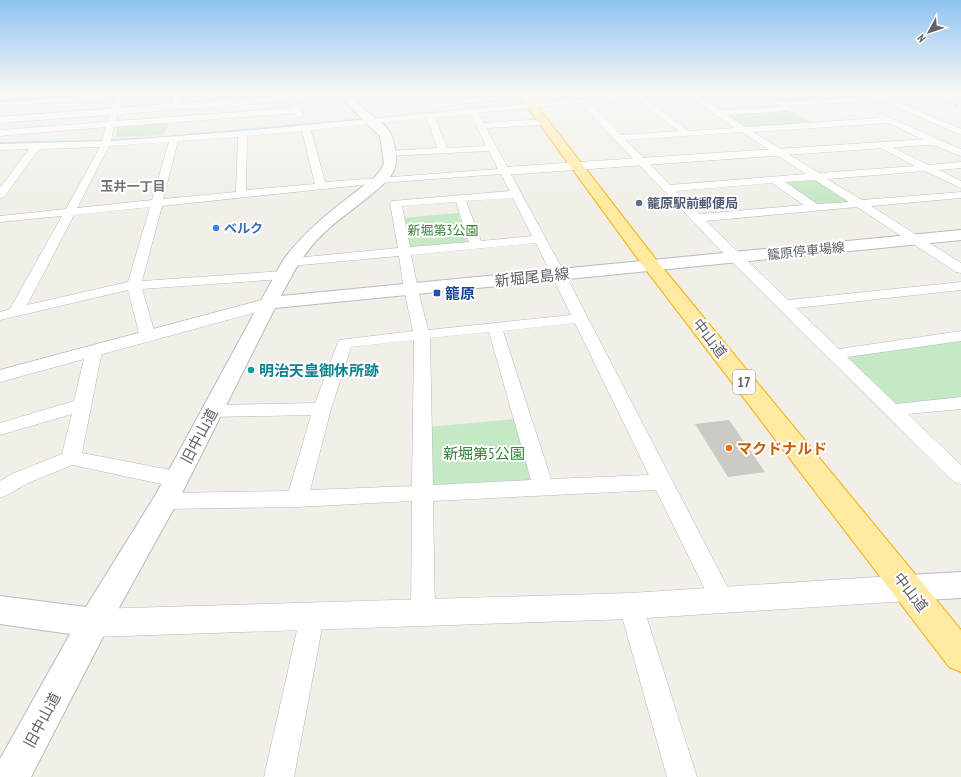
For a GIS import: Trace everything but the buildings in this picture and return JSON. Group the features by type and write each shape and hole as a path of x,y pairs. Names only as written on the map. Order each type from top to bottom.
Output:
{"highway":[{"name":"中山道","path":"545,129 578,166 652,266 961,656"}],"main road":[{"name":"旧中山道","path":"11,777 94,623 176,479 290,262 301,246 318,229 380,180 387,171 390,164 389,154 386,136 381,129"},
{"name":"籠原停車場線","path":"652,266 961,235"},
{"name":"新堀尾島線","path":"269,303 652,266"},
{"path":"908,588 961,585"},
{"path":"0,610 94,623"}],"street":[{"path":"0,134 52,129"},
{"path":"16,312 107,141 109,129"},
{"path":"174,129 173,134 225,129"},
{"path":"0,147 107,141 174,140 293,129"},
{"path":"306,129 321,186"},
{"path":"435,129 443,151"},
{"path":"483,129 558,274 722,600"},
{"path":"610,129 736,258 961,477"},
{"path":"682,129 687,133"},
{"path":"618,138 756,129"},
{"path":"910,129 961,153"},
{"path":"745,130 961,269"},
{"path":"241,194 243,134"},
{"path":"148,336 134,286 174,140"},
{"path":"0,219 380,180 935,142"},
{"path":"882,145 961,184"},
{"path":"0,195 36,146"},
{"path":"389,154 492,148"},
{"path":"668,188 961,165"},
{"path":"775,180 814,207"},
{"path":"423,613 422,336 411,290 406,252 396,203 516,194"},
{"path":"698,218 961,195"},
{"path":"460,198 476,245"},
{"path":"290,262 540,239"},
{"path":"0,316 134,286 283,275"},
{"path":"784,305 961,286"},
{"path":"0,376 269,303"},
{"path":"297,499 322,409 344,343 422,336 580,318"},
{"path":"495,328 543,487"},
{"path":"834,354 961,336"},
{"path":"71,458 94,351"},
{"path":"892,410 961,403"},
{"path":"0,429 82,405"},
{"path":"212,411 322,409"},
{"path":"0,490 21,478 71,458 176,479"},
{"path":"164,501 297,499 662,482"},
{"path":"94,623 631,606 908,588"},
{"path":"631,606 682,777"},
{"path":"279,777 312,617"}],"green space":[{"path":"117,129 166,129 164,135 116,137"},
{"path":"816,180 849,201 819,205 812,204 784,181"},
{"name":"新堀第3公園","path":"458,213 468,242 412,248 408,247 402,218"},
{"path":"961,339 961,397 898,404 889,400 845,358 846,354"},
{"name":"新堀第5公園","path":"515,419 532,478 527,482 435,485 429,480 428,427"}],"waterway":[{"path":"0,143 98,141 166,137 251,129"}],"place":[{"name":"籠原駅前郵便局","path":"639,203"},
{"name":"ベルク","path":"216,228"},
{"name":"籠原","path":"437,293"},
{"name":"明治天皇御休所跡","path":"251,370"},
{"name":"マクドナルド","path":"729,448"}],"district":[{"name":"玉井一丁目","path":"133,186"}]}
